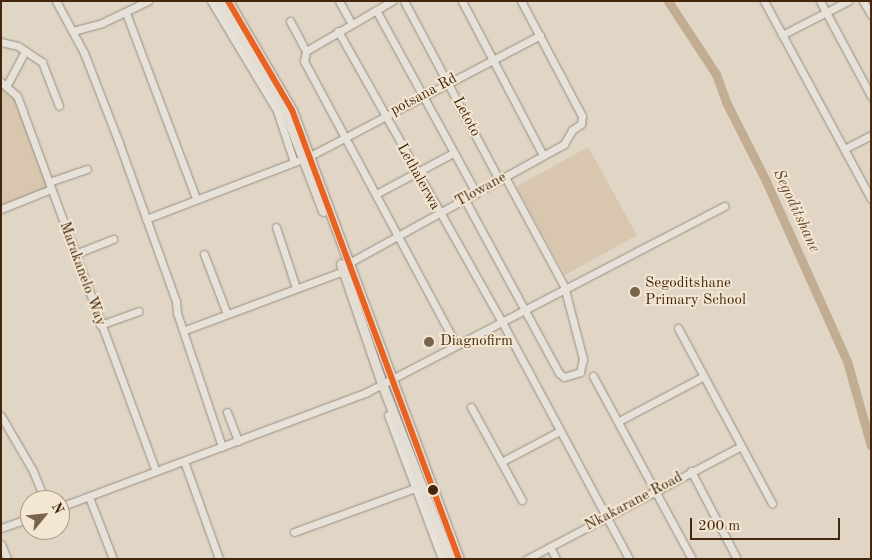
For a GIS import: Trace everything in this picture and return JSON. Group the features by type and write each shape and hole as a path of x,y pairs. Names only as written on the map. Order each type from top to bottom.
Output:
{"main road":[{"path":"220,1 277,97 306,158"},
{"path":"228,1 283,90 346,267 392,380 459,559"},
{"path":"346,267 382,384 450,559"}],"street":[{"path":"56,1 73,31 102,98 185,330 222,447"},
{"path":"73,31 88,29 126,13 148,1"},
{"path":"211,1 277,111 294,162"},
{"path":"339,1 351,23"},
{"path":"306,51 351,23 392,1"},
{"name":"Letoto","path":"404,1 447,82 564,286 583,359 580,372 562,376 526,308"},
{"path":"462,1 543,155"},
{"path":"521,1 540,35"},
{"path":"764,1 871,199"},
{"path":"820,1 871,96"},
{"path":"782,35 848,1"},
{"path":"864,1 871,15"},
{"path":"376,10 476,193"},
{"path":"126,13 196,198"},
{"path":"290,20 306,51 304,61 456,344"},
{"name":"Lethalerwa","path":"338,31 415,172 502,322 628,559"},
{"name":"potsana Rd","path":"146,219 196,198 306,158 346,138 422,95 540,35"},
{"name":"Tlowane","path":"185,330 346,267 397,236 567,142 572,130 581,124 582,116 540,35"},
{"path":"1,42 12,43 42,62 58,106"},
{"path":"4,84 26,51"},
{"name":"Marakanelo Way","path":"4,84 17,96 24,112 100,325 156,472"},
{"path":"844,149 871,135"},
{"path":"376,194 453,153"},
{"path":"1,209 87,169"},
{"path":"465,200 526,308"},
{"path":"70,503 238,441 392,380 456,344 502,322 564,286 724,206"},
{"path":"276,227 296,288"},
{"path":"75,254 113,239"},
{"path":"204,254 227,314"},
{"path":"100,325 139,312"},
{"path":"678,328 772,503"},
{"path":"593,376 692,559"},
{"path":"618,421 704,376"},
{"path":"471,406 503,461 522,500"},
{"path":"227,412 238,441"},
{"path":"388,415 442,559"},
{"path":"1,416 33,471 41,490"},
{"path":"503,461 560,431"},
{"name":"Nkakarane Road","path":"527,559 741,446"},
{"path":"184,461 219,559"},
{"path":"691,471 737,559"},
{"path":"294,532 415,488"},
{"path":"89,496 114,559"},
{"path":"1,528 20,521"},
{"path":"1,544 7,559"},
{"path":"550,547 556,559"}],"shaded area":[{"path":"1,87 17,96 51,189 1,207"},
{"path":"588,147 637,235 565,275 516,187"}],"waterway":[{"name":"Segoditshane","path":"668,1 716,74 726,102 766,181 847,361 871,446"}],"transit line":[{"path":"228,1 292,110 459,559"}],"place":[{"name":"Segoditshane Primary School","path":"635,292"},
{"name":"Diagnofirm","path":"429,342"}]}
